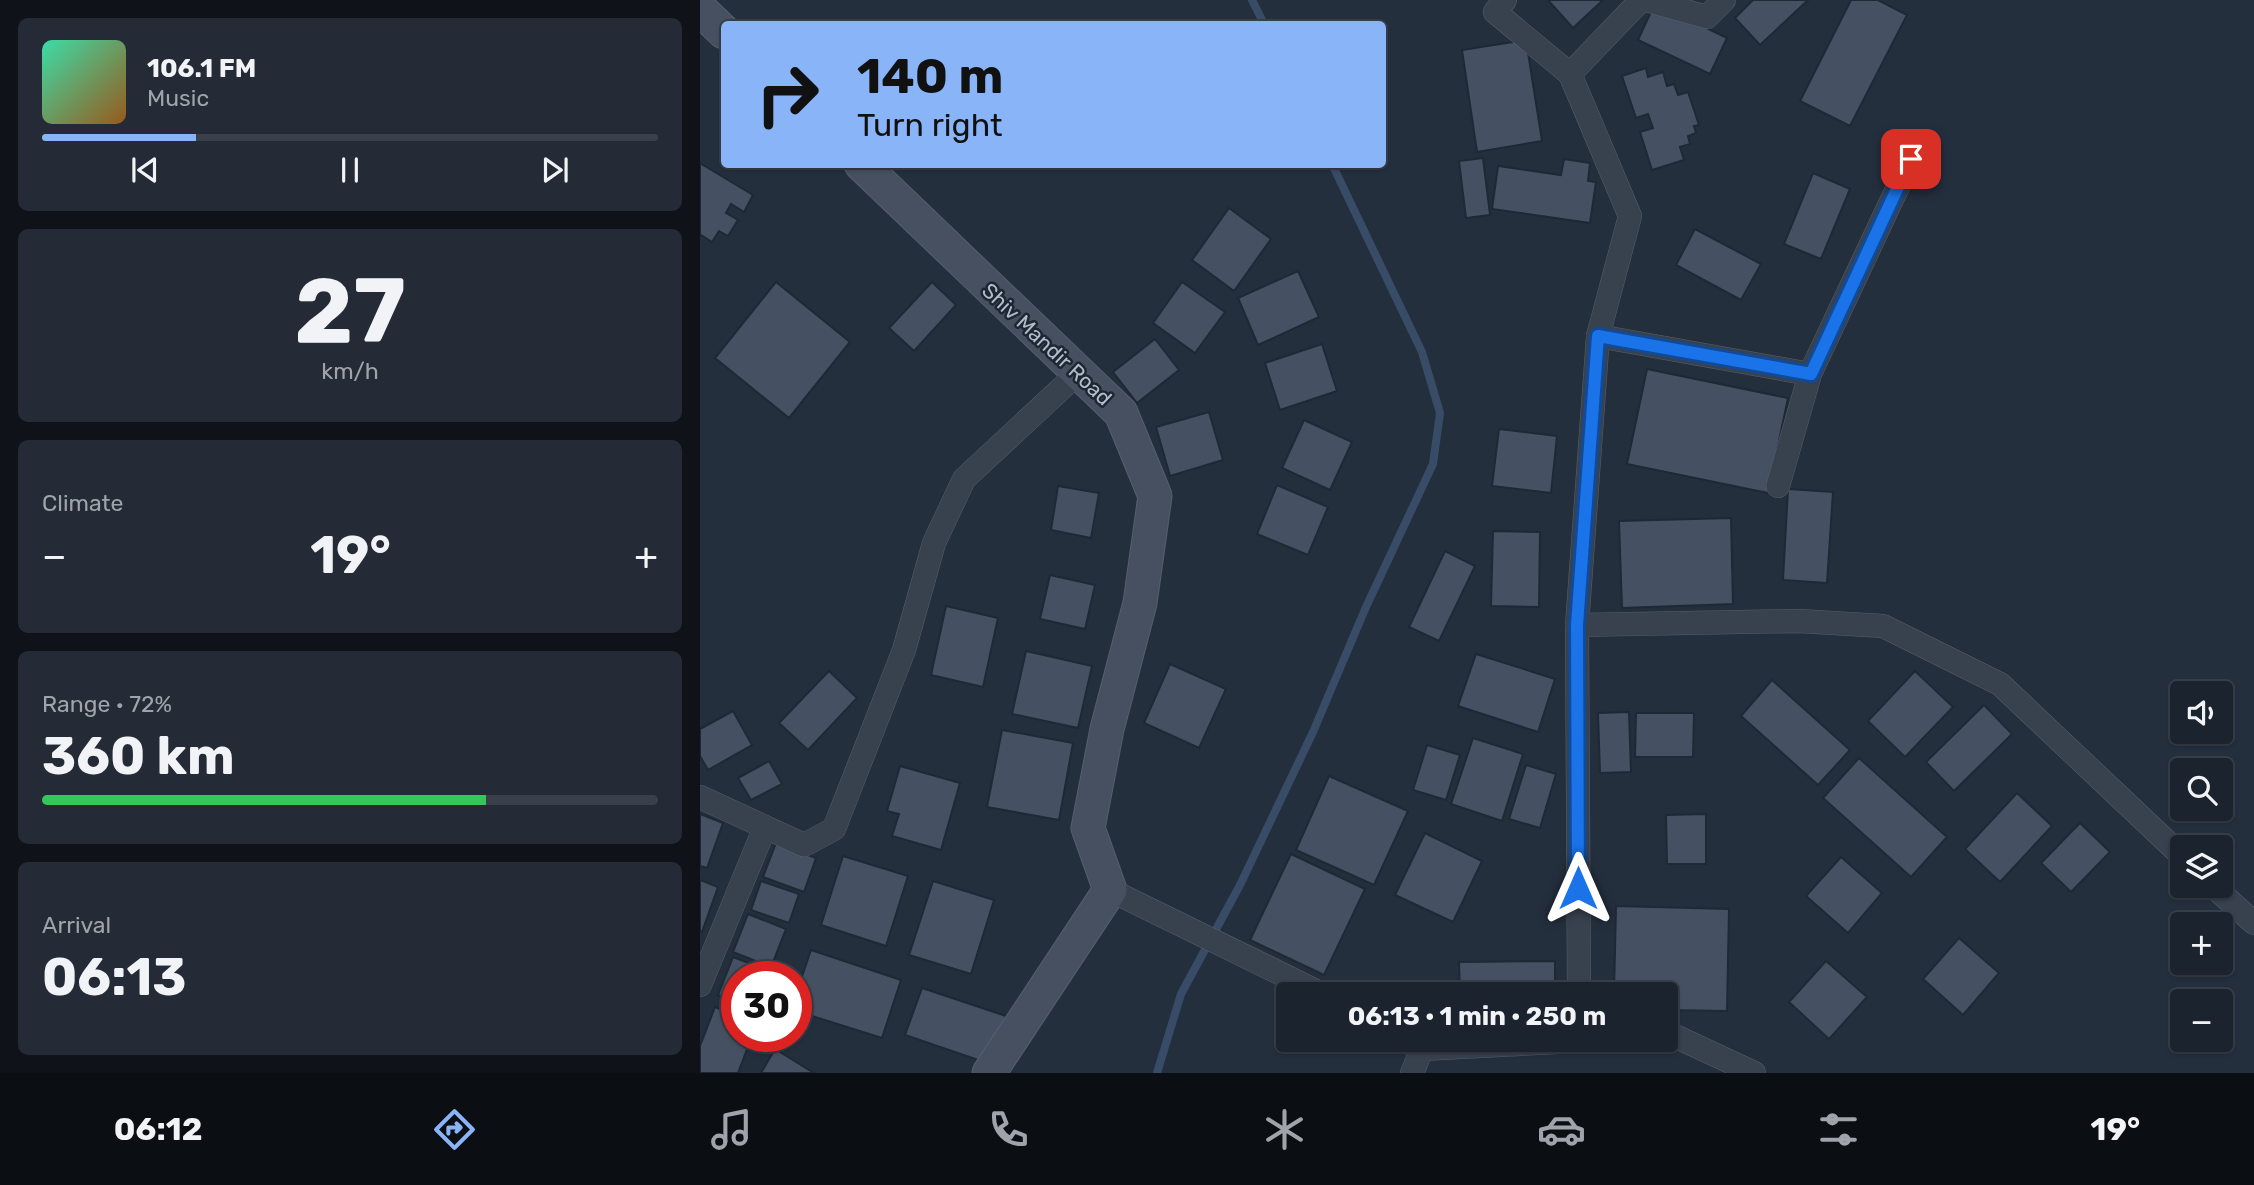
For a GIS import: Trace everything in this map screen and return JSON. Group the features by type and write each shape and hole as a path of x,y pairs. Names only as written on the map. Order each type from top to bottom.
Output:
{"street":[{"path":"1505,0 1495,12 1570,74 1630,216 1598,336 1577,625 1579,982"},
{"path":"1570,74 1643,0 1707,17 1724,0"},
{"path":"700,9 721,29"},
{"path":"1778,486 1811,374 1911,159"},
{"name":"Shiv Mandir Road","path":"865,168 1121,414 1155,496 1140,603 1107,729 1088,828 1110,890"},
{"path":"1598,336 1811,374"},
{"path":"700,797 804,845 834,829 904,650 934,543 964,480 1077,374"},
{"path":"1577,625 1799,621 1883,626 2000,684 2170,845"},
{"path":"700,985 765,827"},
{"path":"989,1073 1110,890 1299,982"},
{"path":"2226,898 2254,923"},
{"path":"1678,1038 1754,1073"},
{"path":"1412,1073 1413,1052"}],"building":[{"path":"1548,0 1603,0 1573,28"},
{"path":"1753,0 1808,0 1760,45 1735,18"},
{"path":"1851,0 1878,0 1907,15 1850,126 1800,101"},
{"path":"1655,3 1727,38 1710,74 1638,40"},
{"path":"1526,40 1542,141 1477,152 1462,50"},
{"path":"1646,68 1648,77 1663,72 1667,86 1674,84 1678,95 1688,92 1699,125 1694,126 1696,133 1688,136 1690,144 1680,147 1684,160 1652,170 1640,132 1653,128 1648,114 1636,118 1622,76"},
{"path":"1483,158 1490,215 1466,218 1459,161"},
{"path":"1564,159 1590,163 1588,181 1596,182 1590,223 1492,209 1498,166 1561,175"},
{"path":"700,163 753,195 744,212 731,204 726,213 738,220 728,236 719,231 712,242 701,235 700,237"},
{"path":"1813,173 1850,189 1821,259 1784,244"},
{"path":"1229,208 1271,239 1234,291 1192,260"},
{"path":"1695,229 1761,264 1741,300 1676,265"},
{"path":"1298,271 1319,317 1258,345 1238,298"},
{"path":"776,282 850,342 789,418 715,358"},
{"path":"932,282 956,305 914,351 889,328"},
{"path":"1182,282 1225,312 1195,353 1153,323"},
{"path":"1155,339 1179,370 1137,403 1113,372"},
{"path":"1322,344 1337,391 1280,410 1265,363"},
{"path":"1647,369 1788,398 1768,493 1627,464"},
{"path":"1209,412 1223,460 1170,476 1156,427"},
{"path":"1304,420 1352,442 1330,490 1282,468"},
{"path":"1499,429 1557,436 1551,493 1492,486"},
{"path":"1277,485 1328,507 1308,555 1257,534"},
{"path":"1058,486 1099,493 1091,538 1051,530"},
{"path":"1788,489 1833,492 1827,583 1783,580"},
{"path":"1731,518 1733,604 1622,608 1619,521"},
{"path":"1493,531 1540,532 1539,607 1491,606"},
{"path":"1445,551 1475,566 1439,641 1409,627"},
{"path":"1050,575 1095,585 1085,629 1040,619"},
{"path":"946,606 998,618 983,687 931,675"},
{"path":"1026,651 1092,666 1078,728 1012,714"},
{"path":"1476,654 1555,679 1538,732 1458,706"},
{"path":"1170,664 1226,689 1199,748 1144,723"},
{"path":"829,671 857,698 808,750 779,723"},
{"path":"1915,671 1953,707 1905,757 1868,721"},
{"path":"1772,680 1850,750 1818,785 1741,716"},
{"path":"1984,705 2012,734 1954,791 1926,762"},
{"path":"733,711 752,745 708,770 700,756 700,729"},
{"path":"1629,712 1631,772 1600,773 1598,713"},
{"path":"1636,713 1694,713 1693,757 1635,757"},
{"path":"1002,730 1073,743 1059,820 987,807"},
{"path":"1473,738 1523,754 1502,821 1451,804"},
{"path":"1427,745 1460,755 1446,800 1413,790"},
{"path":"1859,758 1947,837 1911,877 1823,798"},
{"path":"769,761 782,784 751,800 738,778"},
{"path":"1526,765 1556,774 1540,828 1509,819"},
{"path":"900,766 960,783 941,850 892,836 899,814 887,811"},
{"path":"1329,776 1408,811 1374,885 1296,850"},
{"path":"2017,793 2052,826 2000,882 1965,849"},
{"path":"700,814 723,823 707,868 700,866"},
{"path":"1706,814 1706,864 1667,864 1666,815"},
{"path":"2080,823 2110,852 2071,892 2041,863"},
{"path":"1425,833 1482,861 1453,922 1395,895"},
{"path":"776,843 816,858 804,892 763,877"},
{"path":"1291,854 1365,889 1324,975 1250,940"},
{"path":"843,856 908,876 886,946 821,925"},
{"path":"1841,857 1882,893 1848,933 1806,896"},
{"path":"700,880 718,887 702,932 700,931"},
{"path":"761,881 799,894 789,923 751,910"},
{"path":"933,881 994,900 971,974 909,955"},
{"path":"1616,906 1729,909 1727,1011 1678,1010 1678,982 1614,982"},
{"path":"748,914 786,929 773,961 756,961 733,952"},
{"path":"1959,938 1999,973 1963,1015 1923,979"},
{"path":"811,950 901,980 882,1038 812,1016 812,961 807,961"},
{"path":"1555,961 1555,982 1460,982 1459,962"},
{"path":"1826,961 1867,997 1829,1039 1789,1002"},
{"path":"922,988 1006,1016 990,1064 905,1035"},
{"path":"715,1007 721,1009 721,1052 746,1052 738,1073 700,1073 700,1046"},
{"path":"773,1052 780,1052 814,1073 761,1073"}],"waterway":[{"path":"1252,0 1262,21"},
{"path":"1157,1073 1181,994 1240,885 1313,732 1366,607 1433,464 1440,413 1422,352 1334,168"}],"route":[{"path":"1578,888 1577,625 1598,336 1811,374 1911,159"}]}
